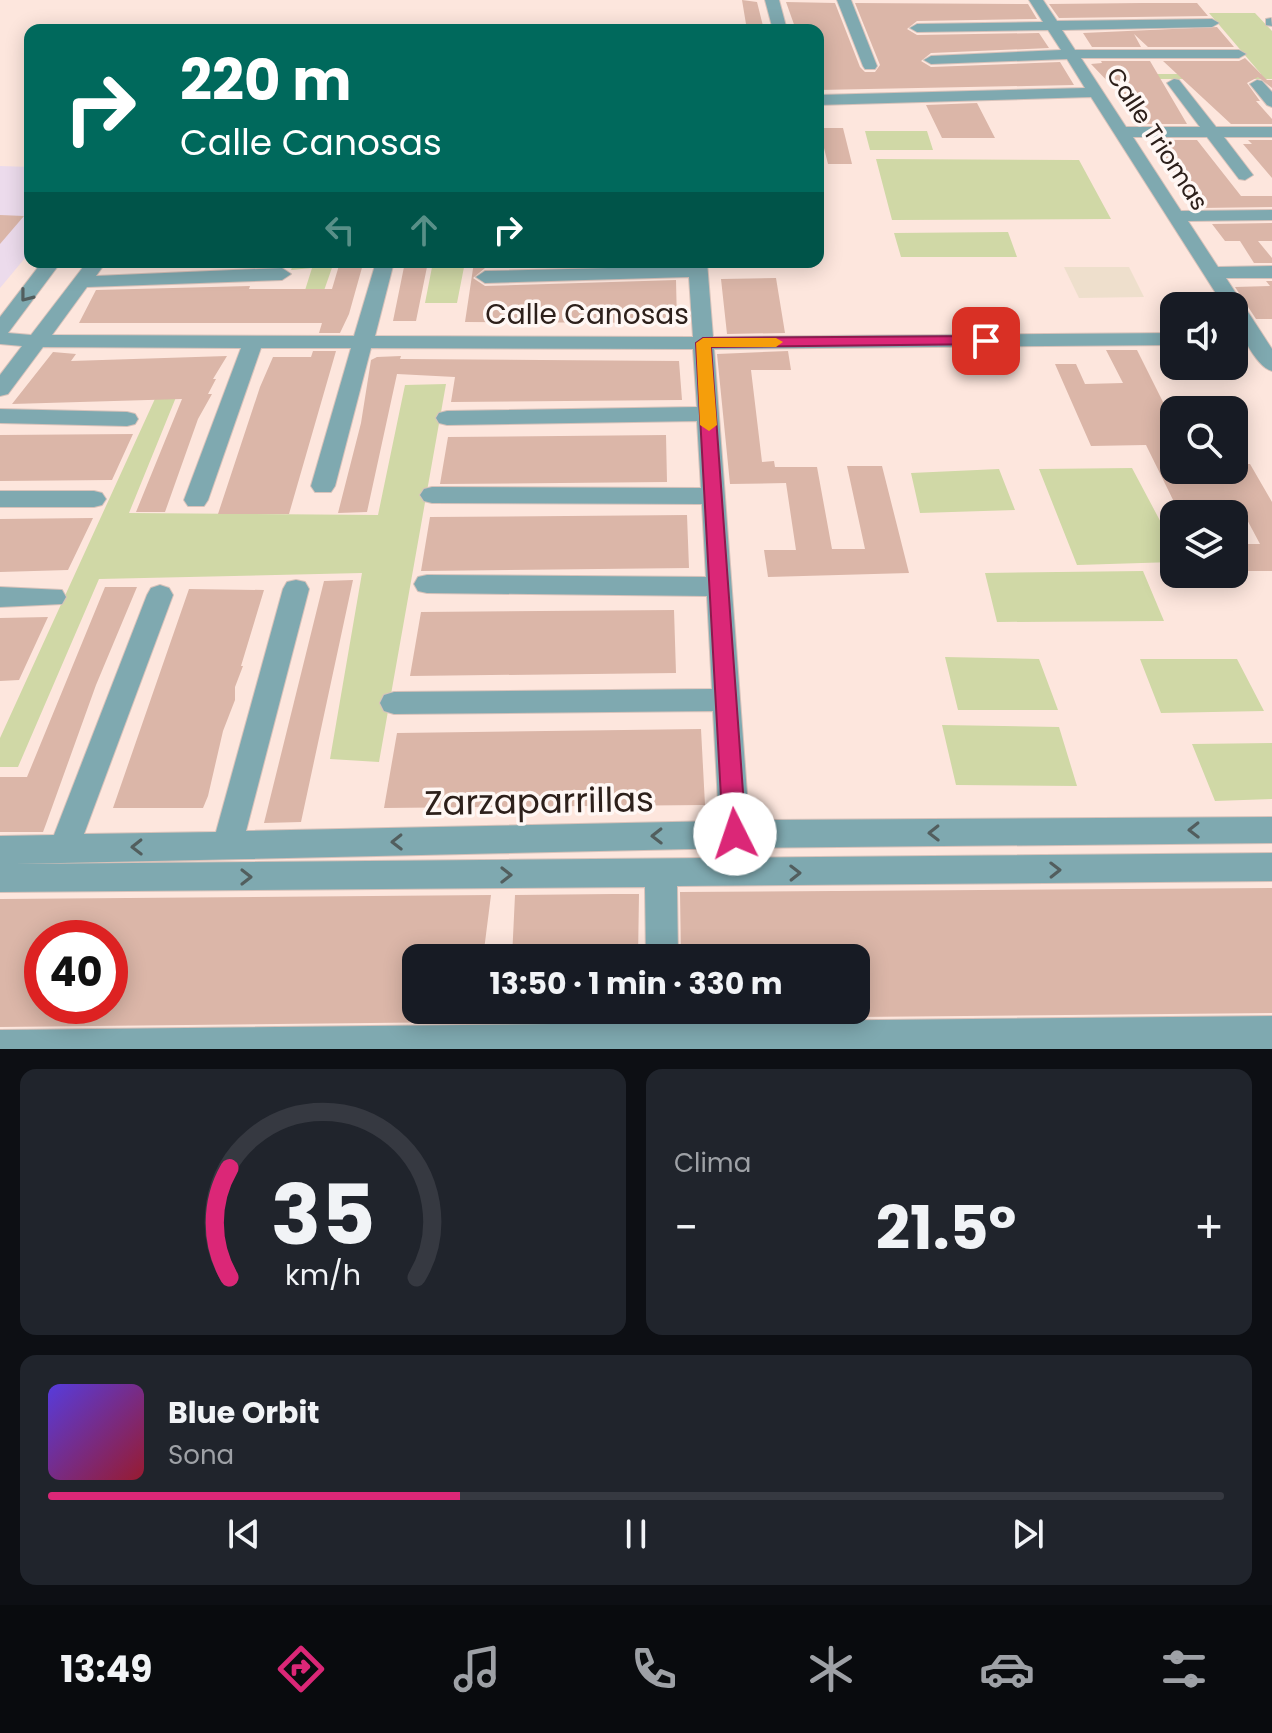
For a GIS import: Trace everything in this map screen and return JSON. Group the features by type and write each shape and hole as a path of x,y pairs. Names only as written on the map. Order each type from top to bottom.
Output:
{"street":[{"path":"772,0 778,24"},
{"path":"844,0 870,66"},
{"name":"Calle Triomas","path":"1036,0 1225,292"},
{"path":"917,28 1212,23"},
{"path":"931,60 1071,54 1239,54"},
{"path":"1174,83 1245,175"},
{"path":"1257,84 1272,102"},
{"path":"824,100 1096,92"},
{"path":"1120,132 1272,132"},
{"path":"1175,216 1272,215"},
{"path":"0,330 47,268"},
{"path":"0,389 92,268"},
{"path":"323,486 383,268"},
{"path":"485,277 677,268"},
{"path":"698,268 735,834"},
{"path":"1213,273 1272,272"},
{"path":"81,282 282,274"},
{"name":"Calle Canosas","path":"0,338 36,341 703,343 1160,339"},
{"name":"Calle Triomas","path":"1254,339 1272,365"},
{"path":"196,500 253,342"},
{"path":"447,418 708,414"},
{"path":"0,416 127,419"},
{"path":"432,495 713,496"},
{"path":"0,499 94,499"},
{"path":"427,584 719,587"},
{"path":"227,846 296,589"},
{"path":"64,848 160,595"},
{"path":"0,597 53,597"},
{"path":"394,703 726,700"},
{"name":"Zarzaparrillas","path":"0,850 735,834 1272,830"},
{"path":"0,878 661,875 1272,867"},
{"path":"661,875 662,944"},
{"path":"0,1047 662,1033 1272,1033"}],"shaded area":[{"path":"0,166 24,167 24,259 0,288"},
{"path":"1064,267 1129,267 1144,297 1079,298"}],"green space":[{"path":"1209,13 1255,13 1272,31 1272,79 1144,79 1140,74 1261,74"},
{"path":"865,131 927,131 933,150 870,150"},
{"path":"876,159 1079,160 1111,219 892,220"},
{"path":"1008,232 1017,257 901,257 894,233"},
{"path":"312,268 332,268 320,302 301,303"},
{"path":"432,268 464,268 457,303 425,303"},
{"path":"164,379 183,380 129,513 378,515 405,385 446,384 379,762 330,759 362,573 99,579 18,767 0,767 0,738"},
{"path":"1132,468 1160,521 1160,562 1077,565 1039,469"},
{"path":"999,469 1015,510 920,513 911,473"},
{"path":"1143,571 1164,621 997,622 985,573"},
{"path":"945,657 1039,659 1058,710 958,710"},
{"path":"1140,659 1237,659 1264,711 1161,713"},
{"path":"942,725 1059,727 1077,786 956,785"},
{"path":"1272,743 1272,799 1215,801 1192,744"}],"building":[{"path":"742,0 757,2 762,24 746,24"},
{"path":"786,2 835,3 860,67 865,72 875,72 880,65 855,3 1028,4 1037,19 917,21 907,29 917,35 1039,33 1049,48 931,53 921,61 931,67 1060,62 1074,85 824,90 824,24 794,24"},
{"path":"1197,3 1208,16 1059,18 1049,4"},
{"path":"1217,27 1234,47 1148,47 1134,34 1141,47 1092,47 1083,33"},
{"path":"1245,58 1267,80 1272,80 1272,88 1258,77 1247,83 1260,101 1256,101 1272,119 1272,124 1231,124 1163,61 1239,61"},
{"path":"1101,61 1150,61 1187,124 1141,124 1091,64"},
{"path":"977,103 995,138 942,138 926,105"},
{"path":"824,128 843,128 852,164 828,164"},
{"path":"1156,140 1197,140 1241,196 1272,196 1272,207 1200,208 1152,145 1160,145"},
{"path":"1248,140 1272,140 1272,178 1243,144 1252,144"},
{"path":"0,215 24,216 0,244"},
{"path":"1272,223 1272,241 1258,241 1272,258 1272,263 1254,263 1240,241 1225,241 1212,224"},
{"path":"338,268 362,268 349,314 340,333 319,333 322,323 79,323 96,290 250,286 249,289 332,289"},
{"path":"404,268 427,268 416,321 393,321"},
{"path":"473,268 485,268 473,278 485,286 676,280 677,323 465,322"},
{"path":"776,278 785,333 727,334 721,279"},
{"path":"1266,281 1272,281 1272,319 1256,319 1248,307 1248,292 1238,292 1235,287 1270,286"},
{"path":"1106,350 1137,350 1160,396 1160,473 1146,445 1091,446 1055,364 1076,364 1085,384 1123,383"},
{"path":"313,351 336,351 289,514 218,514 273,357 311,357"},
{"path":"788,351 791,370 751,370 762,462 774,461 775,467 817,467 832,549 865,549 847,466 882,466 909,573 768,577 764,550 796,550 786,483 730,484 717,354"},
{"path":"53,352 76,354 71,361 227,356 213,379 216,379 208,394 212,394 198,419 165,512 136,512 182,399 12,404"},
{"path":"401,356 400,359 679,361 682,400 451,402 455,377 397,374 367,512 338,513 361,423 371,360"},
{"path":"133,434 112,480 0,481 0,435"},
{"path":"666,435 667,482 440,484 448,437"},
{"path":"1250,464 1272,502 1272,571 1248,571 1248,544 1260,544 1248,522 1248,500 1173,500 1165,484 1248,484"},
{"path":"687,515 689,568 421,571 430,517"},
{"path":"93,518 68,570 0,572 0,519"},
{"path":"353,580 301,822 264,823 324,581"},
{"path":"105,587 137,587 96,685 43,832 0,832 0,777 27,777"},
{"path":"189,589 264,590 235,687 235,700 223,731 208,796 203,808 113,808"},
{"path":"674,610 676,673 410,676 421,612"},
{"path":"48,617 19,680 0,681 0,618"},
{"path":"701,729 705,805 384,808 397,733"},
{"path":"1272,888 1272,1013 870,1017 870,944 681,944 680,892"},
{"path":"639,894 638,944 513,944 515,895"},
{"path":"491,895 485,944 402,944 402,1023 0,1027 0,899"}],"slow traffic":[{"path":"709,425 703,343 776,342"}],"route":[{"path":"735,834 703,343 986,341"}]}
